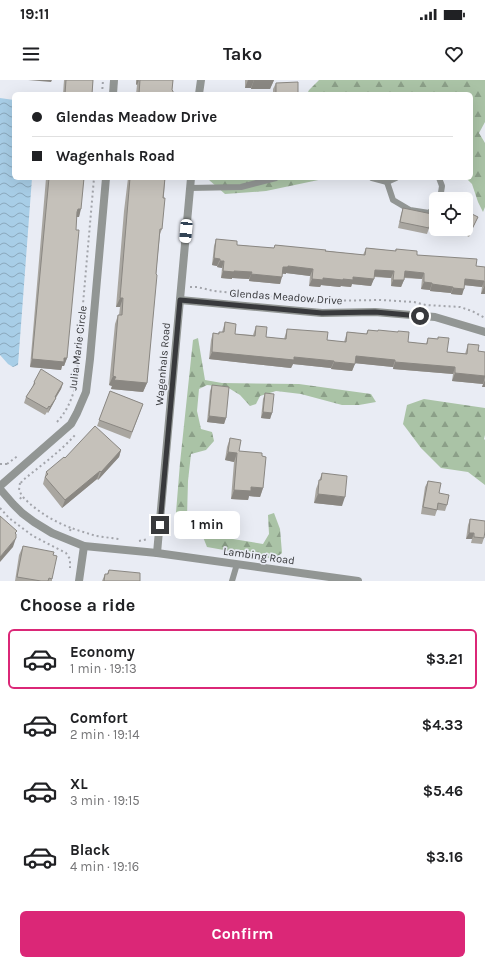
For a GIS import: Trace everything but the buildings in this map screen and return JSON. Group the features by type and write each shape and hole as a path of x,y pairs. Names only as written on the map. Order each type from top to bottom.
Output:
{"street":[{"path":"113,92 114,80"},
{"path":"200,92 201,80"},
{"name":"Julia Marie Circle","path":"0,487 71,424 86,392 106,180"},
{"name":"Wagenhals Road","path":"157,553 191,180"},
{"name":"Glendas Meadow Drive","path":"180,300 322,313 375,312 435,317 485,332"},
{"name":"Lambing Road","path":"0,487 13,504 34,522 52,533 84,546 157,553 358,581"},
{"path":"79,581 84,546"}],"lane":[{"path":"190,188 241,187 268,180"},
{"path":"380,180 387,182 392,180"},
{"path":"440,180 442,186 441,192"},
{"path":"387,182 393,200 410,210 429,213"},
{"path":"232,581 237,564"}],"path":[{"path":"102,92 103,80"},
{"path":"54,427 69,405 76,384 94,180"},
{"path":"190,287 214,291 317,301 381,300 414,302 432,306 460,307 485,318"},
{"path":"7,464 21,454"},
{"path":"0,508 9,518 33,536 66,552 71,564"}],"green space":[{"path":"319,80 485,80 485,122 479,133 485,143 485,207 483,212 472,184 468,180 473,180 473,92 308,92"},
{"path":"209,180 318,180 266,191 225,194"},
{"path":"198,338 205,380 222,383 299,384 371,394 376,402 359,405 342,405 301,394 276,391 260,396 256,404 250,406 240,395 227,387 207,385 199,389 197,411 201,429 212,432 214,441 206,450 191,454 188,481 187,517 192,534 181,538 175,525 180,463 193,340"},
{"path":"424,399 485,408 485,485 468,472 441,468 421,448 403,424 407,405"},
{"path":"274,513 280,529 282,553 274,559 207,547 203,537 202,528 208,521 216,520 219,532 227,538 263,544 269,534 268,515"}],"water":[{"path":"0,98 12,100 12,180 32,180 18,365 13,367 0,355"}],"route":[{"path":"160,525 180,300 322,313 375,312 420,316"}]}
